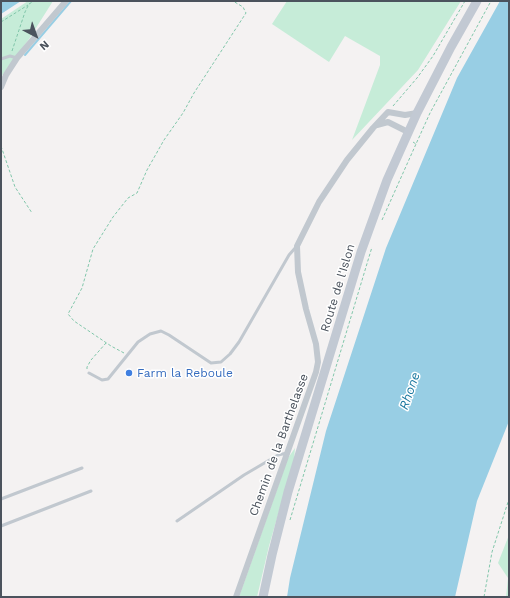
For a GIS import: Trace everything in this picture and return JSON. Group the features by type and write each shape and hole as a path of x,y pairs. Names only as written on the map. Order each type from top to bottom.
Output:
{"street":[{"path":"1,87 6,75 17,58 66,1"},
{"name":"Route de l'Islon","path":"263,597 288,492 361,252 387,180 417,113 477,1"},
{"path":"388,112 405,115 417,113"},
{"name":"Chemin de la Barthelasse","path":"236,597 288,453 316,372 318,362 316,344 306,309 298,272 298,246 319,202 347,160 388,112"},
{"path":"373,128 382,122 388,122 407,135"}],"lane":[{"path":"1,59 10,56 17,58"},
{"path":"89,374 102,380 108,379 138,342 150,334 161,331 170,335 211,363 221,362 230,354 239,342 289,255 298,246"},
{"path":"177,521 244,475 278,455 288,453"},
{"path":"1,499 82,468"},
{"path":"1,526 91,491"}],"path":[{"path":"1,22 34,1"},
{"path":"128,354 106,343 74,321 68,314 82,288 93,249 113,217 128,198 137,193 147,170 164,140 183,113 194,93 246,13 243,7 233,1"},
{"path":"388,112 433,56 464,1"},
{"path":"380,223 430,113 491,1"},
{"path":"10,56 29,4"},
{"path":"407,135 416,144"},
{"path":"1,146 15,187 32,213"},
{"path":"290,520 372,245"},
{"path":"89,374 87,367 106,343"},
{"path":"484,597 492,552 509,499"}],"green space":[{"path":"28,1 53,1 29,39 1,77 1,19"},
{"path":"287,1 461,1 418,70 352,140 380,65 380,56 345,36 329,62 272,24"},
{"path":"295,448 294,459 269,546 257,597 239,597 288,458"},
{"path":"509,535 509,597 506,597 508,578 498,563"}],"water":[{"path":"1,1 21,1 1,14"},
{"name":"Rhone","path":"500,1 509,1 509,421 477,501 455,597 287,597 290,578 326,431 386,248 457,78"}],"waterway":[{"path":"25,55 71,1"}],"place":[{"name":"Farm la Reboule","path":"129,373"}]}
